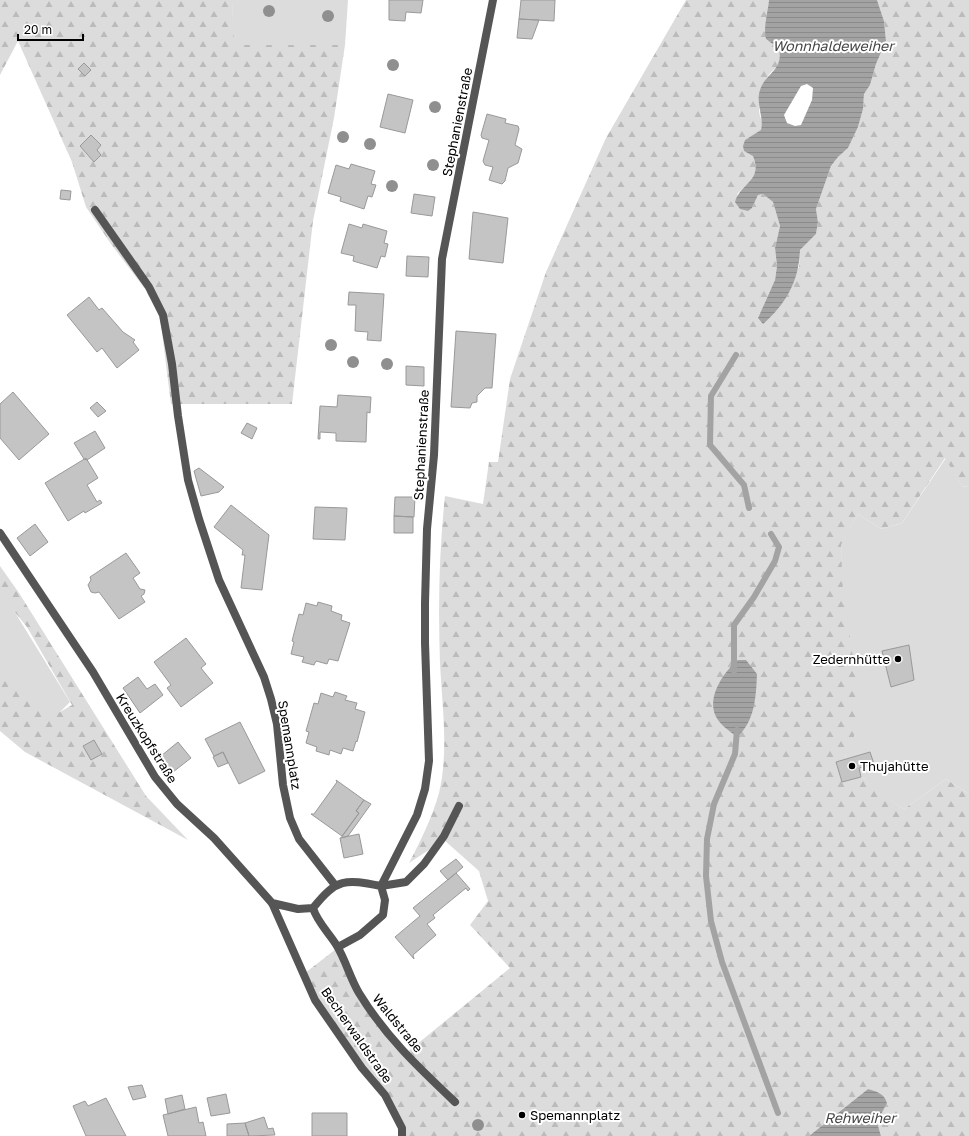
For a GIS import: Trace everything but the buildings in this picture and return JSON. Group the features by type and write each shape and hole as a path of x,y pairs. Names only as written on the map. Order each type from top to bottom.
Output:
{"street":[{"name":"Stephanienstraße","path":"381,886 417,815 425,789 429,761 424,643 425,603 427,529 434,455 442,259 493,0"},
{"name":"Spemannplatz","path":"95,210 149,287 163,315 172,364 188,480 219,580 264,677 271,699 277,724 283,785 290,818 300,840 335,885"},
{"name":"Kreuzkopfstraße","path":"0,533 78,649 155,777 177,804 214,838 272,903"},
{"path":"272,903 298,909 313,908 335,885 354,881 381,886 406,882 424,864 444,836 459,806"},
{"path":"313,908 315,916 338,947 360,936 383,915 385,900 381,886"},
{"name":"Becherwaldstraße","path":"272,903 315,1000 362,1068 385,1095 402,1128 402,1136"},
{"name":"Waldstraße","path":"338,947 358,992 376,1019 405,1054 455,1102"}],"green space":[{"path":"0,0 232,0 234,45 345,45 334,118 313,221 292,404 171,404 160,317 145,289 111,244 86,207 72,162 18,41 0,75"},
{"path":"232,0 348,0 345,45 233,45"},
{"path":"686,0 769,0 766,39 779,49 780,61 778,66 767,78 762,94 759,106 762,121 761,131 745,140 744,151 753,155 756,168 755,173 750,181 737,194 752,208 758,195 763,194 773,202 780,226 775,248 777,266 775,280 758,318 799,267 800,250 816,234 818,222 816,209 831,166 848,148 858,127 863,109 864,94 870,85 876,64 886,41 884,21 877,0 969,0 969,487 962,486 945,458 902,523 881,529 858,514 841,545 843,593 855,670 856,707 853,750 845,754 854,781 863,777 876,791 904,809 946,779 969,794 969,1136 881,1136 877,1122 887,1102 868,1089 809,1136 405,1136 364,1066 317,999 305,973 336,949 346,971 405,1054 510,968 470,925 488,901 479,871 444,840 409,863 433,811 439,793 444,761 439,600 441,537 445,496 483,504 489,462 498,462 510,379 546,272 606,138"},
{"path":"946,458 962,486 969,487 969,794 946,779 904,809 875,791 863,777 854,782 845,754 841,544 858,514 881,529 902,523"},
{"path":"0,566 19,593 146,796 188,840 25,752 0,731 0,670 48,719 72,705 27,627 0,594"},
{"path":"0,588 70,702 47,725 0,684"}],"water":[{"name":"Wonnhaldeweiher","path":"769,0 877,0 884,21 886,41 876,64 870,85 864,94 863,109 858,127 848,148 831,166 816,209 818,222 816,234 800,250 794,282 785,300 763,324 758,318 775,280 777,266 775,248 780,226 773,202 763,194 758,195 752,208 748,211 740,209 735,202 738,195 750,181 755,171 753,156 744,151 743,146 745,140 761,130 762,121 759,94 761,87 779,63 779,49 766,39 765,35","holes":["807,84 813,88 812,100 801,125 795,126 787,123 784,115 801,86"]},
{"path":"738,660 746,660 757,674 755,700 751,716 748,724 737,737 718,720 714,712 713,704 714,696 721,679"},
{"name":"Rehweiher","path":"868,1089 882,1095 887,1103 877,1122 881,1136 809,1136"}],"waterway":[{"path":"736,355 711,396 710,445 744,485 749,508"},
{"path":"734,671 734,625 754,597 775,561 779,547 771,534"},
{"path":"737,730 735,754 714,804 707,839 706,876 711,921 722,962 778,1113"}],"place":[{"name":"Zedernhütte","path":"898,659"},
{"name":"Thujahütte","path":"852,766"},
{"name":"Spemannplatz","path":"522,1115"}]}
